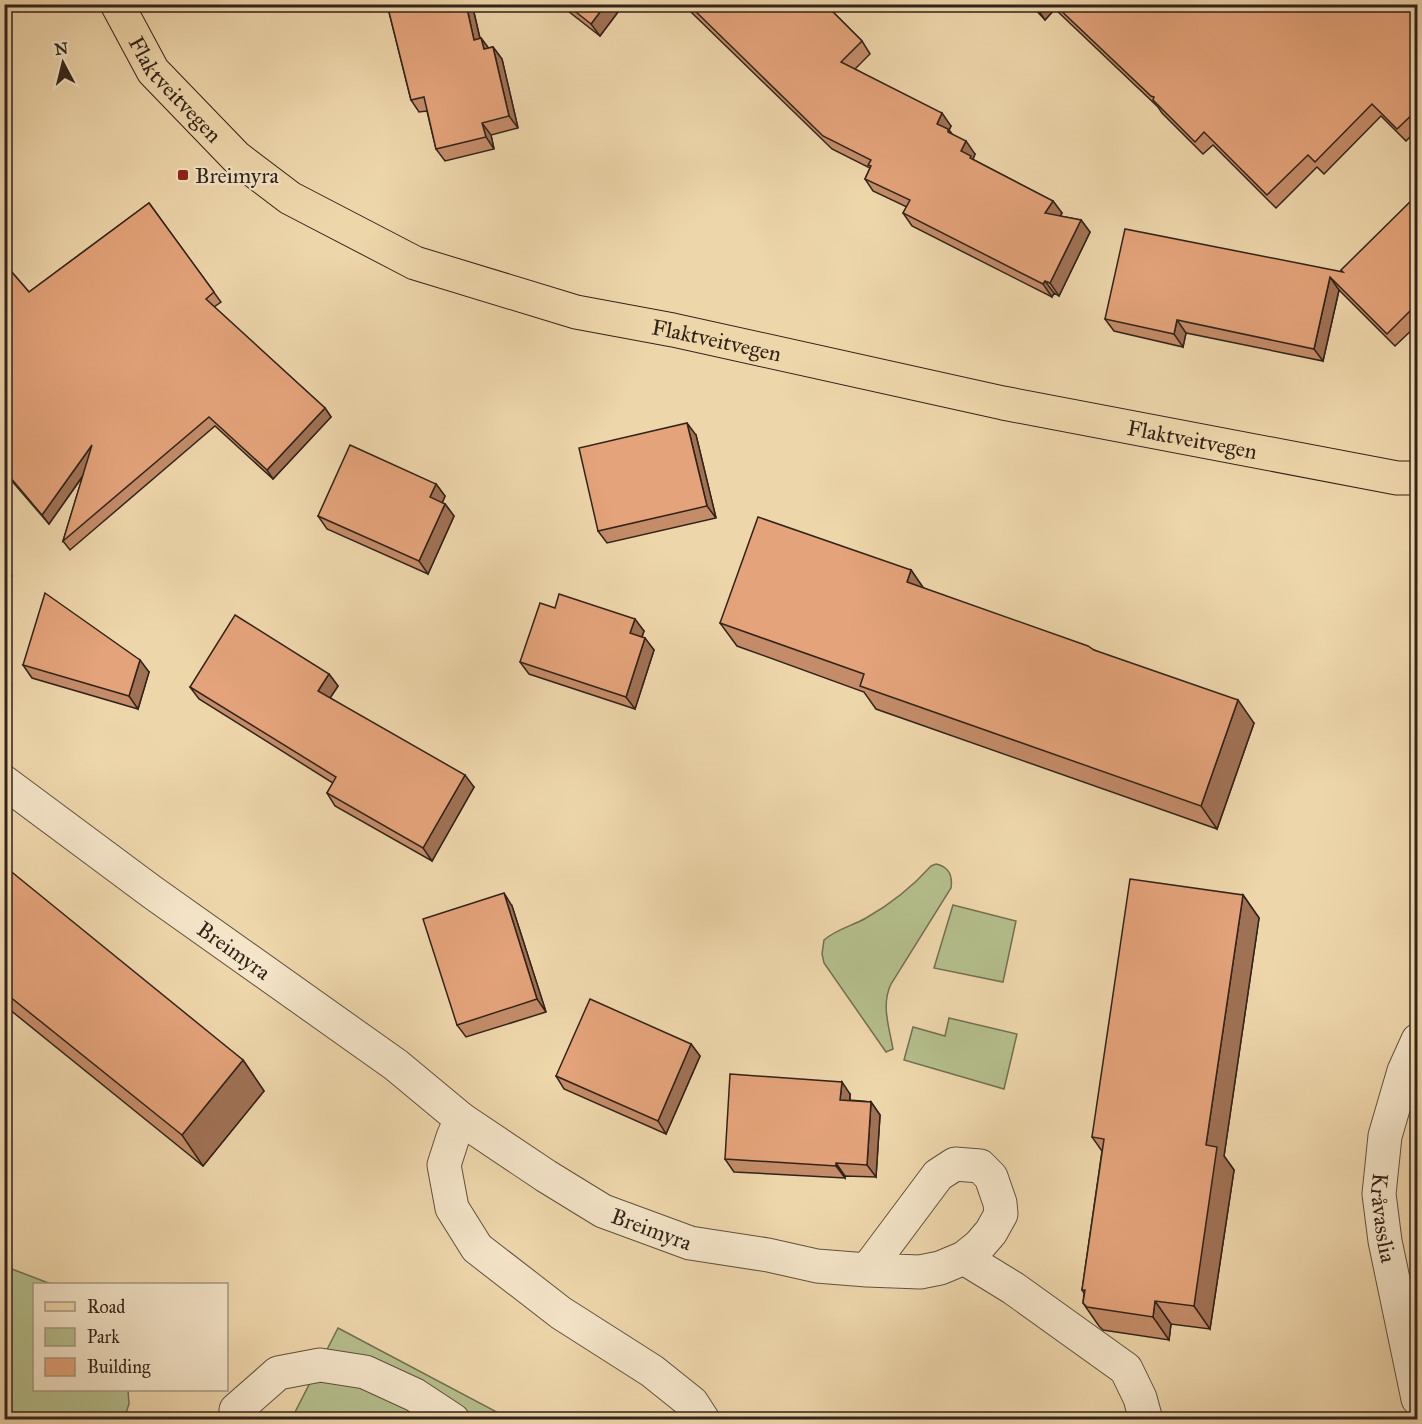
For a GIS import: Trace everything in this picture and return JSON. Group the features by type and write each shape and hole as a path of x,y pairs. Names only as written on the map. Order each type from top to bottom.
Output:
{"main road":[{"name":"Flaktveitvegen","path":"117,4 153,71 236,158 290,198 415,263 576,312 673,330 1003,403 1397,478 1418,478"}],"street":[{"name":"Breimyra","path":"4,782 152,892 396,1065 461,1119 603,1211 690,1243 768,1255 817,1266 867,1270 920,1272 940,1268 964,1258 991,1232 1001,1214 1000,1203 991,1177 980,1166 955,1164 938,1175 867,1270"},
{"name":"Kråvasslia","path":"1418,1040 1404,1071 1385,1136 1379,1194 1385,1241 1418,1399"},
{"path":"461,1119 444,1165 452,1208 477,1248 561,1313 652,1371 692,1403 703,1419"},
{"path":"964,1258 1013,1288 1126,1369 1140,1398 1146,1419"},
{"path":"236,1410 278,1373 320,1365 364,1372 415,1395 453,1419"}],"green space":[{"path":"936,864 949,872 951,888 891,984 886,1008 893,1049 886,1052 824,963 822,954 824,940 884,907"},
{"path":"953,905 1016,921 1003,982 934,968"},
{"path":"949,1018 1017,1034 1004,1089 904,1060 913,1027 945,1036"},
{"path":"4,1266 48,1283 33,1283 33,1391 128,1391 129,1404 124,1419 5,1419"},
{"path":"338,1328 510,1419 291,1420"}],"building":[{"path":"387,4 466,4 474,40 481,38 484,49 493,47 509,116 482,123 486,137 436,149 424,97 411,100"},
{"path":"566,4 606,4 591,24"},
{"path":"688,4 825,4 862,41 841,62 942,113 937,124 966,141 961,151 971,156 970,158 1053,201 1045,213 1081,220 1050,283 1045,281 1043,284 903,213 910,200 865,179 871,166 868,165 871,160 823,136"},
{"path":"1054,4 1191,4 1193,7 1196,4 1418,4 1418,109 1397,129 1372,104 1315,162 1308,155 1267,195 1204,132 1195,142 1153,100 1154,97"},
{"path":"1418,194 1418,303 1387,334 1330,277 1314,349 1177,320 1174,334 1105,319 1125,229 1343,272 1341,270"},
{"path":"149,203 214,292 206,299 325,408 267,470 209,417 63,541 92,445 42,515 4,470 4,346 9,341 4,336 4,263 29,292"},
{"path":"687,423 707,506 598,531 579,448"},
{"path":"350,445 436,484 430,497 445,504 419,561 318,516"},
{"path":"758,517 911,570 907,582 1238,700 1201,806 860,686 864,674 720,623"},
{"path":"45,593 140,660 129,696 23,665"},
{"path":"559,594 635,619 630,633 645,638 626,697 520,662 540,603 555,608"},
{"path":"235,615 329,674 318,691 465,775 423,848 327,793 336,777 190,687"},
{"path":"8,869 243,1060 182,1135 4,992 4,873"},
{"path":"1130,879 1243,895 1206,1145 1217,1147 1194,1306 1155,1301 1153,1317 1087,1307 1083,1303 1085,1290 1082,1290 1104,1139 1092,1137"},
{"path":"504,893 537,999 457,1025 423,919"},
{"path":"590,999 691,1044 658,1121 556,1076"},
{"path":"730,1074 842,1082 840,1100 871,1102 867,1165 836,1163 836,1166 725,1159"}],"place":[{"name":"Breimyra","path":"183,175"}]}
